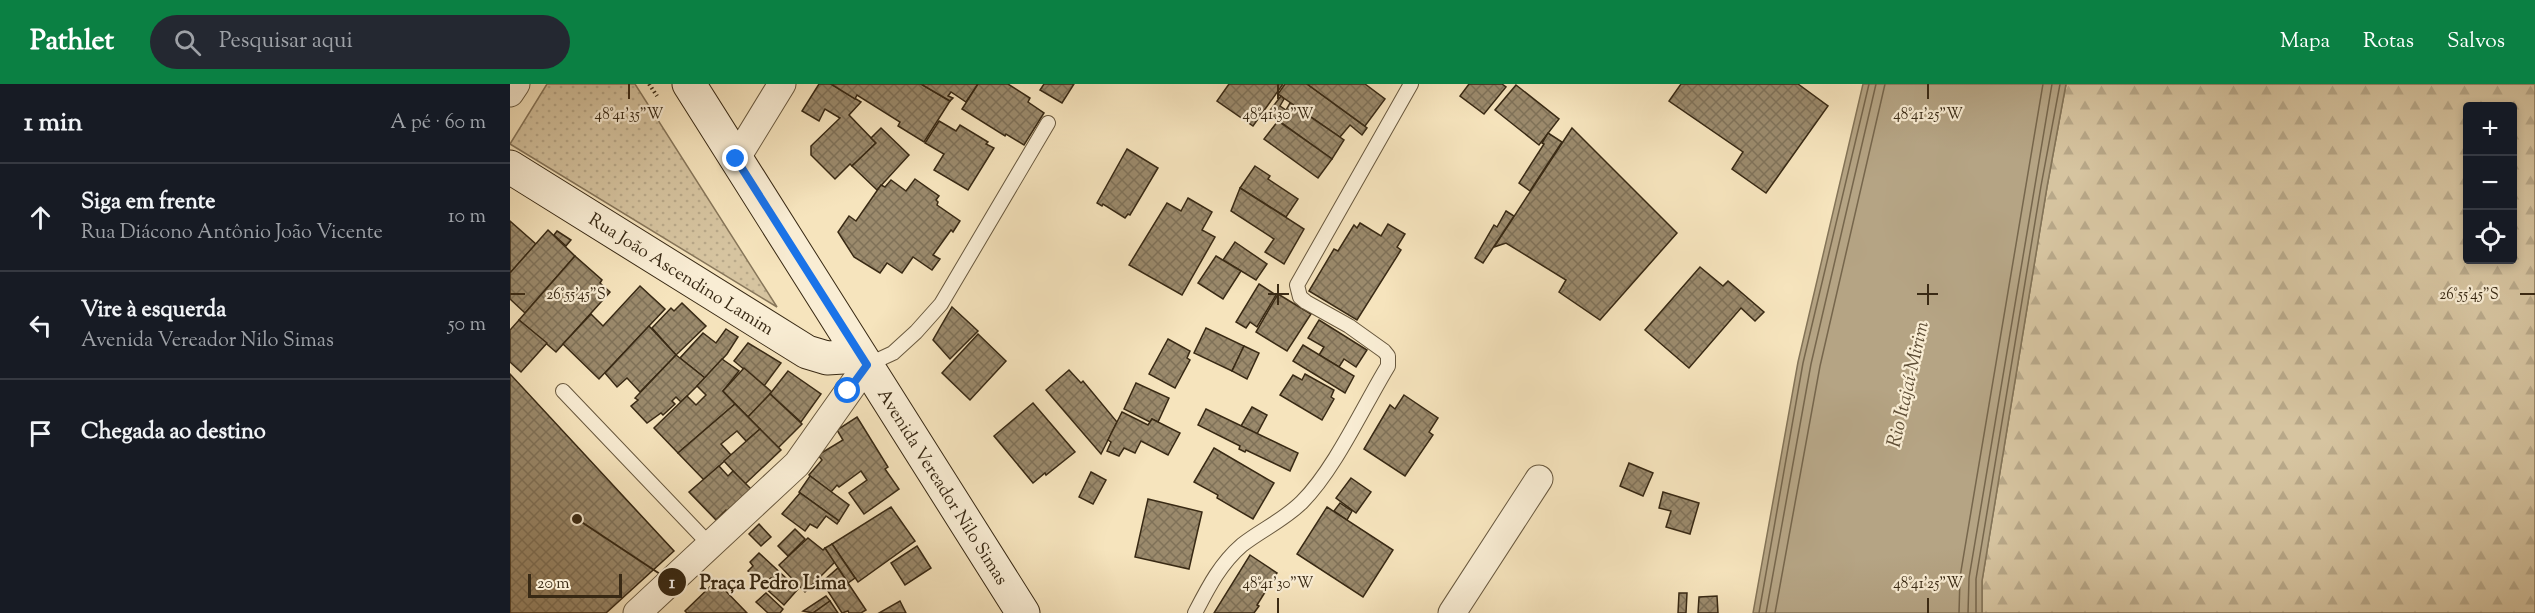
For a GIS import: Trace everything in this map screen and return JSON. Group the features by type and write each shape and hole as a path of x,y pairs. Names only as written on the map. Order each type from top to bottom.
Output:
{"main road":[{"name":"Avenida Vereador Nilo Simas","path":"689,84 1023,613"},
{"name":"Rua João Ascendino Lamim","path":"510,167 807,352 827,358 863,361"}],"street":[{"path":"510,93 516,84"},
{"path":"736,159 783,84"},
{"path":"638,613 797,464 863,361"},
{"path":"1452,613 1539,479"}],"lane":[{"path":"1195,613 1214,576 1226,562 1242,545 1282,519 1302,502 1322,478 1388,366 1388,356 1384,351 1349,326 1306,302 1300,297 1298,285 1411,84"},
{"path":"863,361 893,353 941,304 1048,123"},
{"path":"563,391 711,546"}],"green space":[{"path":"547,84 635,84 777,307 510,144"},
{"path":"2066,84 2535,84 2535,613 1982,613 1982,581"}],"water":[{"name":"Rio Itajaí-Mirim","path":"1863,84 2066,84 1982,581 1982,613 1753,613 1798,362"}],"building":[{"path":"819,84 831,84 861,102 849,115 876,143 835,179 811,155 811,146 840,118 825,109 819,121 802,111"},
{"path":"831,84 921,84 950,101 924,142 898,126 900,122 857,95 855,99"},
{"path":"921,84 978,84 966,102 951,92 948,96 953,98 950,101"},
{"path":"978,84 1008,84 1030,98 1028,102 1044,113 1024,145 962,109"},
{"path":"1044,84 1074,84 1062,103 1040,90"},
{"path":"1229,84 1283,84 1253,126 1217,101"},
{"path":"1285,84 1307,84 1367,128 1362,135 1350,125 1340,137 1278,94"},
{"path":"1307,84 1365,84 1385,99 1365,126"},
{"path":"1469,84 1502,84 1506,87 1484,114 1460,96"},
{"path":"1681,84 1798,84 1828,106 1766,193 1732,169 1743,152 1669,101"},
{"path":"1516,85 1559,119 1539,145 1495,110"},
{"path":"1281,96 1284,99 1280,106 1286,110 1290,103 1344,140 1332,159 1268,113"},
{"path":"939,121 956,131 960,125 994,148 968,190 934,170 944,154 925,143"},
{"path":"1278,121 1332,159 1318,178 1264,139"},
{"path":"881,128 909,155 877,190 852,166 876,143 871,138"},
{"path":"1572,128 1677,233 1600,320 1559,292 1566,280 1506,243 1494,247"},
{"path":"1548,133 1562,142 1530,191 1519,183 1544,144 1542,143"},
{"path":"1127,149 1158,168 1130,215 1128,214 1125,218 1103,204 1102,206 1097,203"},
{"path":"1255,166 1270,176 1268,179 1298,199 1286,217 1240,188"},
{"path":"915,179 939,196 936,200 937,205 960,221 933,255 940,259 932,270 913,257 902,273 887,263 880,273 854,257 838,232 849,216 856,221 881,185 885,187 891,180 906,191"},
{"path":"1240,188 1304,229 1284,264 1265,252 1274,239 1231,211"},
{"path":"1188,198 1212,212 1202,230 1215,237 1182,295 1129,265 1167,203 1181,211"},
{"path":"1506,211 1514,216 1483,263 1475,258 1494,225 1497,227"},
{"path":"510,221 536,244 510,273"},
{"path":"1360,223 1381,236 1388,224 1405,234 1397,247 1401,250 1357,320 1309,291 1334,249 1338,251 1354,225 1357,228"},
{"path":"548,230 575,256 525,313 510,299 510,273"},
{"path":"557,231 571,240 566,246 554,235"},
{"path":"1235,242 1267,264 1256,280 1223,260"},
{"path":"575,256 602,280 600,283 610,292 556,352 519,320"},
{"path":"1216,256 1241,271 1223,299 1198,283"},
{"path":"1700,267 1723,286 1728,281 1764,312 1755,321 1741,308 1689,368 1645,330"},
{"path":"1259,284 1276,295 1257,327 1250,322 1246,328 1236,322"},
{"path":"640,286 665,309 599,379 563,344 591,314 603,326"},
{"path":"1278,294 1311,314 1287,351 1256,332"},
{"path":"682,303 706,326 676,355 652,328 671,308 674,311"},
{"path":"952,307 978,331 950,359 933,340"},
{"path":"519,320 547,343 521,372 510,362 510,330"},
{"path":"1319,320 1367,350 1356,367 1344,359 1339,367 1319,355 1324,347 1308,338"},
{"path":"649,326 676,355 640,392 627,378 617,387 605,373"},
{"path":"1206,328 1244,346 1232,371 1194,353"},
{"path":"726,329 738,337 727,354 705,378 680,358 703,333 716,343"},
{"path":"978,334 1006,361 970,400 942,373"},
{"path":"1168,339 1190,351 1187,358 1190,360 1175,388 1149,374"},
{"path":"748,343 781,363 764,386 734,361"},
{"path":"1303,345 1354,376 1345,393 1293,361"},
{"path":"1244,346 1259,353 1247,379 1232,371"},
{"path":"676,355 705,378 681,402 676,397 672,401 675,404 663,415 661,413 647,423 631,406 638,400 635,398"},
{"path":"722,359 739,371 723,391 735,404 678,453 654,428 687,396 696,405 706,395 697,386"},
{"path":"744,368 772,392 748,417 723,391"},
{"path":"1069,370 1081,383 1083,381 1117,422 1101,454 1046,390"},
{"path":"788,371 821,394 801,422 770,394"},
{"path":"510,374 674,551 606,613 510,613"},
{"path":"1305,374 1334,390 1331,397 1334,399 1322,420 1280,395 1293,375 1302,380"},
{"path":"1136,383 1169,398 1158,422 1152,419 1150,422 1124,409"},
{"path":"770,394 802,424 778,448 748,417"},
{"path":"1404,395 1438,418 1429,432 1433,435 1405,476 1364,449 1390,405 1395,409"},
{"path":"1033,403 1075,452 1033,483 994,436"},
{"path":"735,404 760,429 746,441 737,431 721,444 731,455 704,480 678,453"},
{"path":"1252,407 1267,415 1257,434 1241,426"},
{"path":"1206,409 1298,453 1290,471 1246,450 1245,452 1239,449 1240,446 1198,425"},
{"path":"1122,412 1148,425 1152,419 1180,433 1168,455 1141,441 1135,453 1124,448 1119,456 1107,451 1111,442 1108,440"},
{"path":"857,417 888,467 885,469 899,489 864,514 849,493 867,480 861,471 839,487 837,485 831,492 809,475 822,460 818,455 843,440 837,430"},
{"path":"760,429 781,450 745,484 724,461"},
{"path":"1214,448 1274,483 1253,519 1194,482"},
{"path":"1629,463 1653,473 1643,496 1620,486"},
{"path":"719,466 728,476 733,471 751,489 728,512 726,510 716,520 689,492"},
{"path":"1091,472 1106,480 1093,504 1079,497"},
{"path":"810,476 849,505 839,521 799,492"},
{"path":"1351,478 1371,492 1356,513 1336,498"},
{"path":"1663,492 1699,503 1690,534 1666,527 1671,511 1659,508"},
{"path":"800,493 839,521 837,524 826,516 817,528 810,524 805,531 782,514"},
{"path":"1148,499 1202,512 1189,569 1135,557"},
{"path":"1340,503 1352,511 1347,520 1334,511"},
{"path":"891,507 915,541 858,582 832,544"},
{"path":"1327,507 1393,550 1363,597 1297,554"},
{"path":"759,524 771,537 761,546 749,534"},
{"path":"795,529 805,539 788,556 778,546"},
{"path":"808,538 823,550 825,548 835,562 805,592 779,565"},
{"path":"832,544 855,578 848,583 825,548"},
{"path":"917,546 931,568 905,585 891,563"},
{"path":"759,553 787,579 779,587 771,578 763,586 748,571 753,566 750,562"},
{"path":"1250,555 1277,573 1257,605 1259,606 1254,613 1214,613"},
{"path":"838,568 866,610 861,613 849,613 848,611 842,613 822,582"},
{"path":"771,578 779,587 787,579 798,589 784,605 763,586"},
{"path":"716,581 747,613 687,613 685,611"},
{"path":"766,593 783,609 780,613 768,613 756,602"},
{"path":"1679,593 1687,593 1686,613 1678,613"},
{"path":"826,596 830,601 813,613 803,611"},
{"path":"1717,596 1718,613 1698,613 1699,597"},
{"path":"830,601 838,613 813,613"},
{"path":"900,601 906,613 879,613"}],"place":[{"name":"Praça Pedro Lima","path":"577,519"}],"route":[{"path":"736,159 867,365 848,391"}]}
